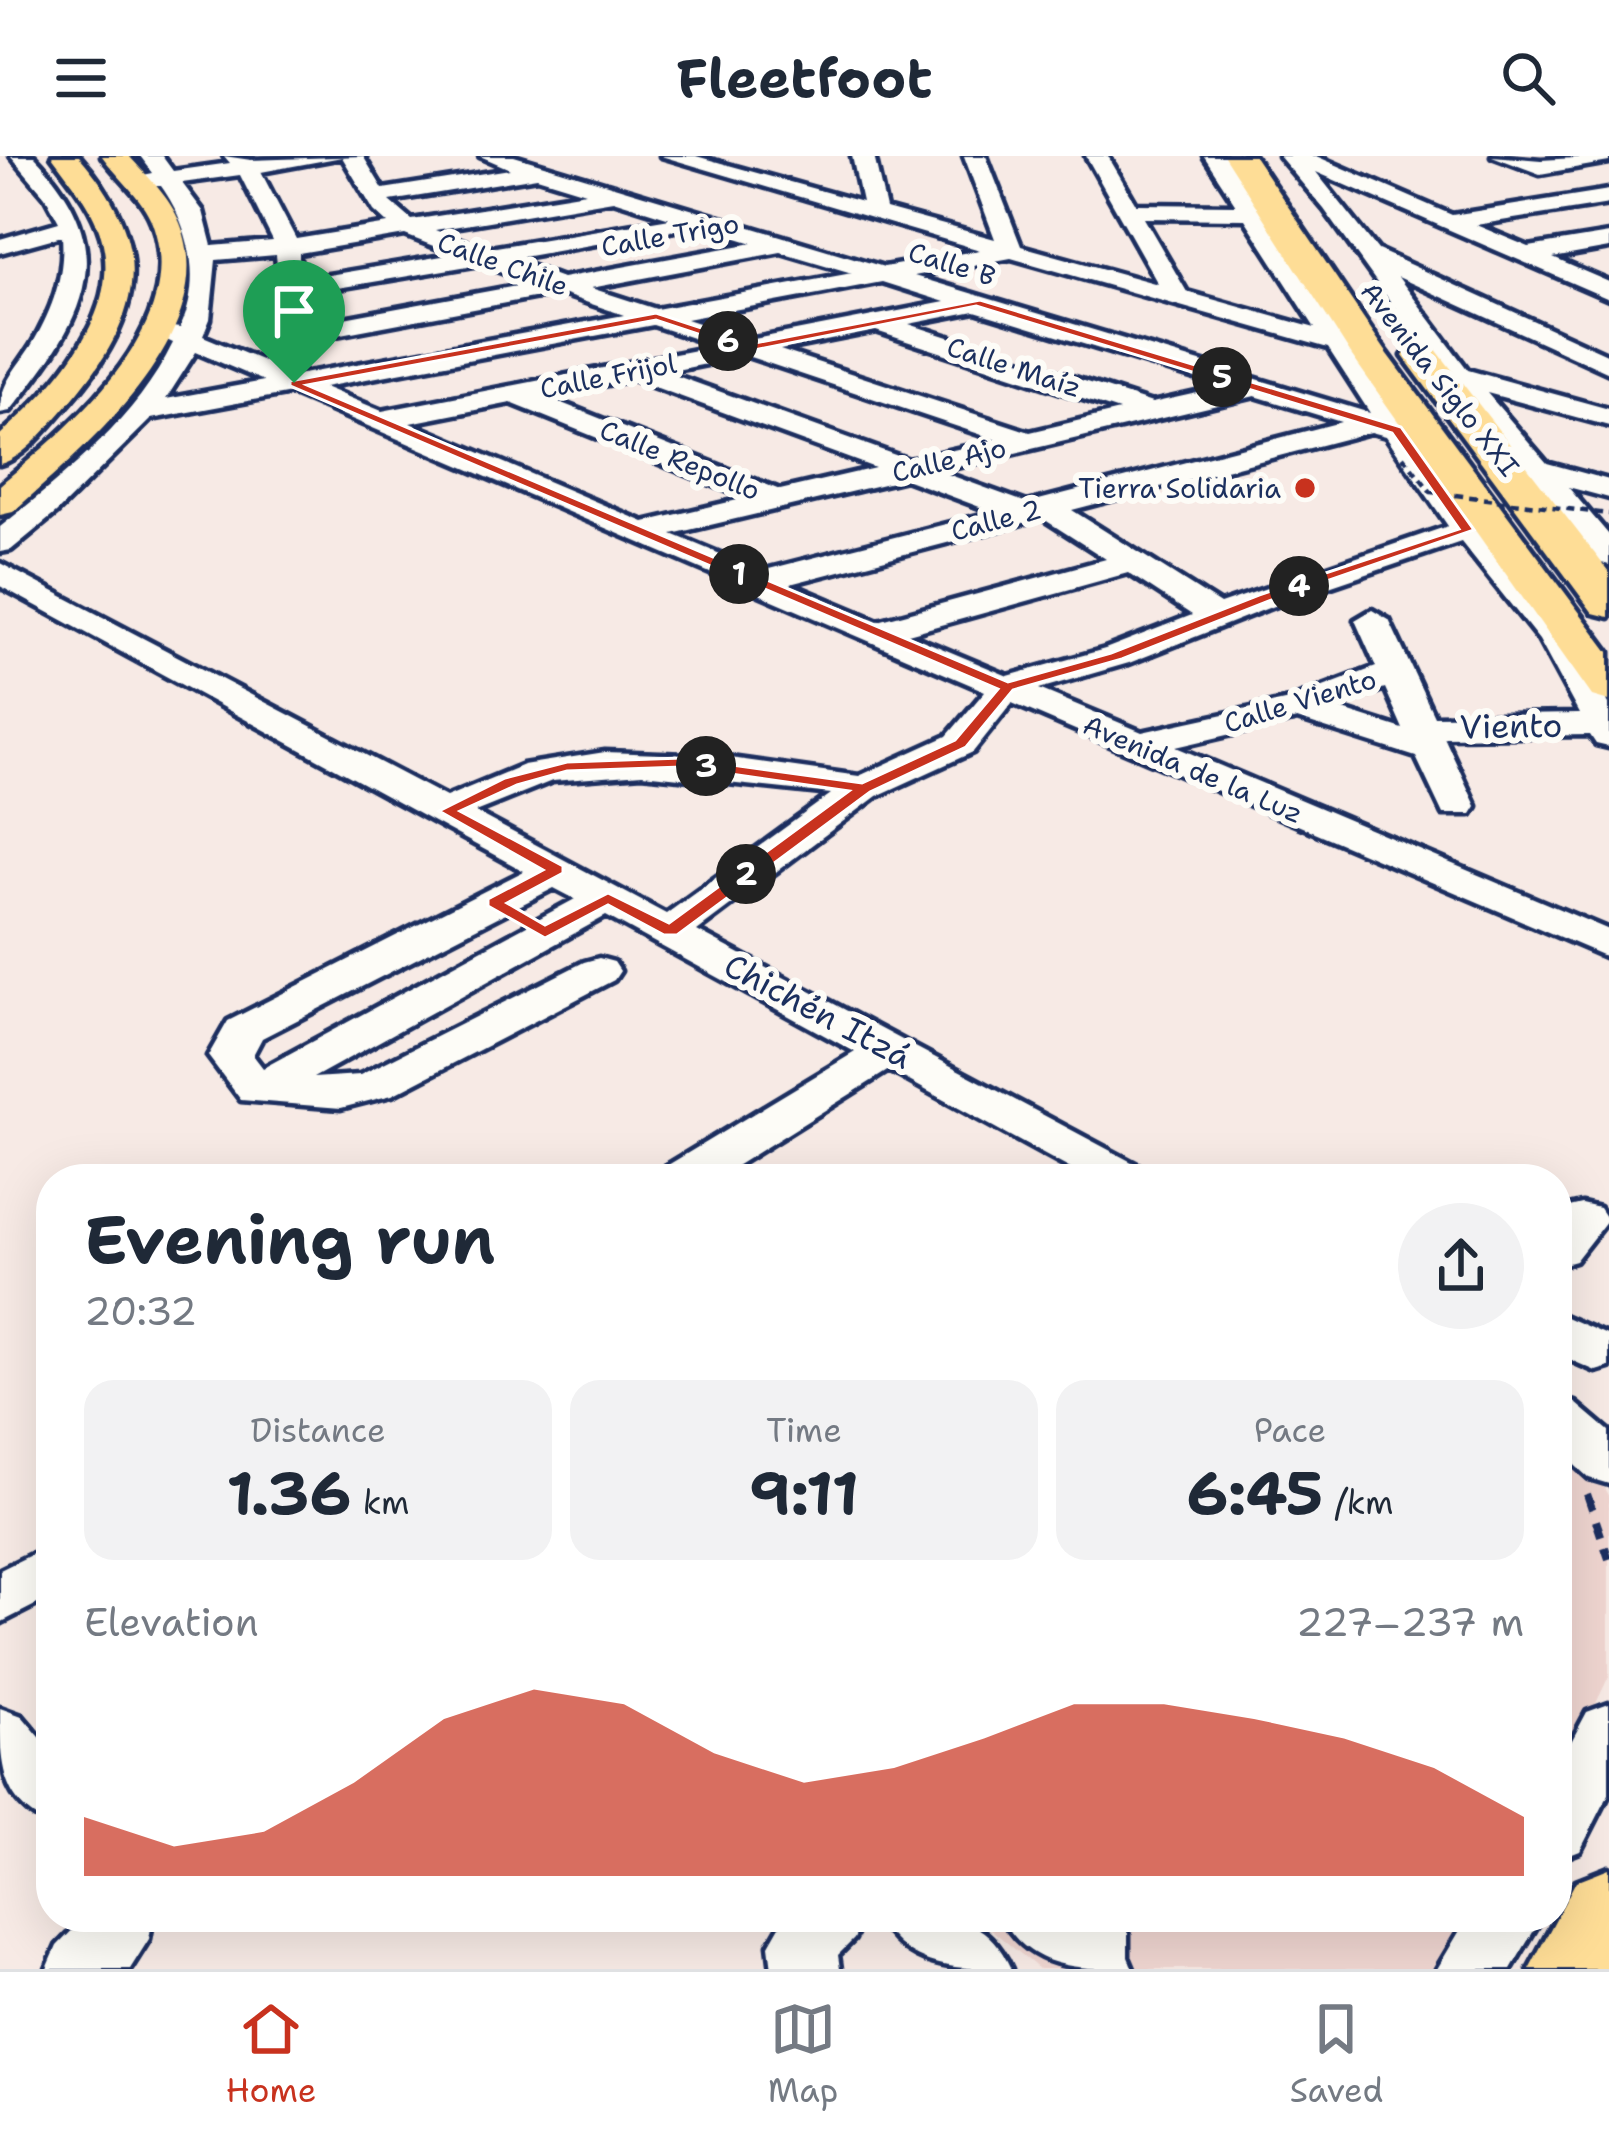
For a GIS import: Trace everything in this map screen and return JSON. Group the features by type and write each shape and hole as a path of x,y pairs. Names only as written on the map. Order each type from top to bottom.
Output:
{"highway":[{"name":"Avenida Siglo XXI","path":"1238,156 1319,295 1606,716"},
{"name":"Avenida Siglo XXI","path":"1269,156 1339,179 1420,339 1524,468 1609,603"},
{"path":"1577,1969 1609,1911"}],"main road":[{"path":"0,504 76,438 124,384 158,330 175,262 167,224 144,169 115,156"},
{"path":"0,453 76,375 110,316 121,262 111,225 83,176 56,168"}],"street":[{"path":"22,156 56,168"},
{"path":"144,169 171,178 242,162 332,156"},
{"name":"Calle Chile","path":"352,156 385,211 407,228 561,286 1029,441"},
{"name":"Calle B","path":"491,156 1257,388 1391,436"},
{"path":"671,156 745,166 876,213 1341,343"},
{"path":"863,156 876,213"},
{"path":"975,156 1011,251"},
{"path":"1097,156 1178,298"},
{"name":"Avenida Siglo XXI","path":"1214,156 1319,295 1391,436 1554,637 1606,716"},
{"name":"Avenida Siglo XXI","path":"1294,156 1339,179 1369,254 1420,339 1459,376 1524,468 1609,555"},
{"path":"1503,156 1540,167 1607,156"},
{"path":"242,162 289,247 282,378"},
{"path":"16,188 56,168"},
{"path":"0,405 17,386 73,284 56,168"},
{"path":"379,196 538,170"},
{"path":"0,543 94,468 143,412 191,340 204,302 206,254 200,232 171,178"},
{"path":"1339,179 1609,291"},
{"path":"206,254 289,247 616,194"},
{"path":"1449,222 1609,197"},
{"path":"1133,212 1255,212"},
{"path":"0,246 16,227 66,215"},
{"path":"290,289 700,219"},
{"path":"1527,256 1609,242"},
{"name":"Calle Trigo","path":"283,337 784,244"},
{"path":"143,412 282,378 1011,251"},
{"path":"1369,254 1609,365"},
{"name":"Calle Frijol","path":"381,421 976,303"},
{"name":"Calle Maíz","path":"877,322 1150,412"},
{"name":"Avenida de la Luz","path":"158,330 282,378 1609,945"},
{"path":"635,370 908,470 1036,510 1132,562 1218,617"},
{"path":"1523,394 1609,374"},
{"path":"1459,376 1600,411"},
{"name":"Calle Ajo","path":"641,532 1257,388"},
{"name":"Calle Repollo","path":"514,394 778,500"},
{"name":"Calle 2","path":"758,582 1036,510 1391,436"},
{"path":"1524,468 1609,489"},
{"path":"670,931 864,788 960,744 1007,687 1117,656 1467,530"},
{"path":"876,632 1132,562"},
{"name":"Chichén Itzá","path":"0,573 556,870 576,916 670,931 1099,1164"},
{"name":"Viento","path":"1372,620 1456,806"},
{"name":"Calle Viento","path":"1135,746 1298,708 1396,672"},
{"name":"Viento","path":"1298,708 1426,738 1606,716"},
{"path":"447,811 511,781 567,766 682,763 864,788"},
{"path":"556,870 244,1030 230,1056 256,1090 341,1094 376,1085 599,971"},
{"path":"506,896 576,916"},
{"path":"256,1090 576,916"},
{"path":"704,1164 890,1049"},
{"path":"1572,1417 1609,1425"},
{"path":"1572,1437 1596,1473"},
{"path":"0,1600 36,1577"},
{"path":"1572,1802 1609,1731"},
{"path":"0,1735 36,1779"},
{"path":"81,1969 116,1939 117,1932"},
{"path":"806,1969 803,1945 816,1932"},
{"path":"931,1932 977,1969"},
{"path":"1063,1932 1096,1950"},
{"path":"1471,1969 1497,1932"}],"path":[{"path":"1391,436 1431,491 1609,514"},
{"path":"1596,1473 1609,1559"}],"shaded area":[{"path":"1572,1448 1585,1455 1609,1497 1609,1676 1572,1754"},
{"path":"994,1932 1468,1932 1444,1969 1039,1969"}],"place":[{"name":"Tierra Solidaria","path":"1305,488"}],"route":[{"path":"294,383 656,316 749,348 976,303 1396,430 1467,530 1264,598 1117,656 1007,687 960,744 864,788 682,763 567,766 511,781 447,811 556,870 494,902 545,933 608,898 670,931 864,788 960,744 1007,687 294,383"}]}
